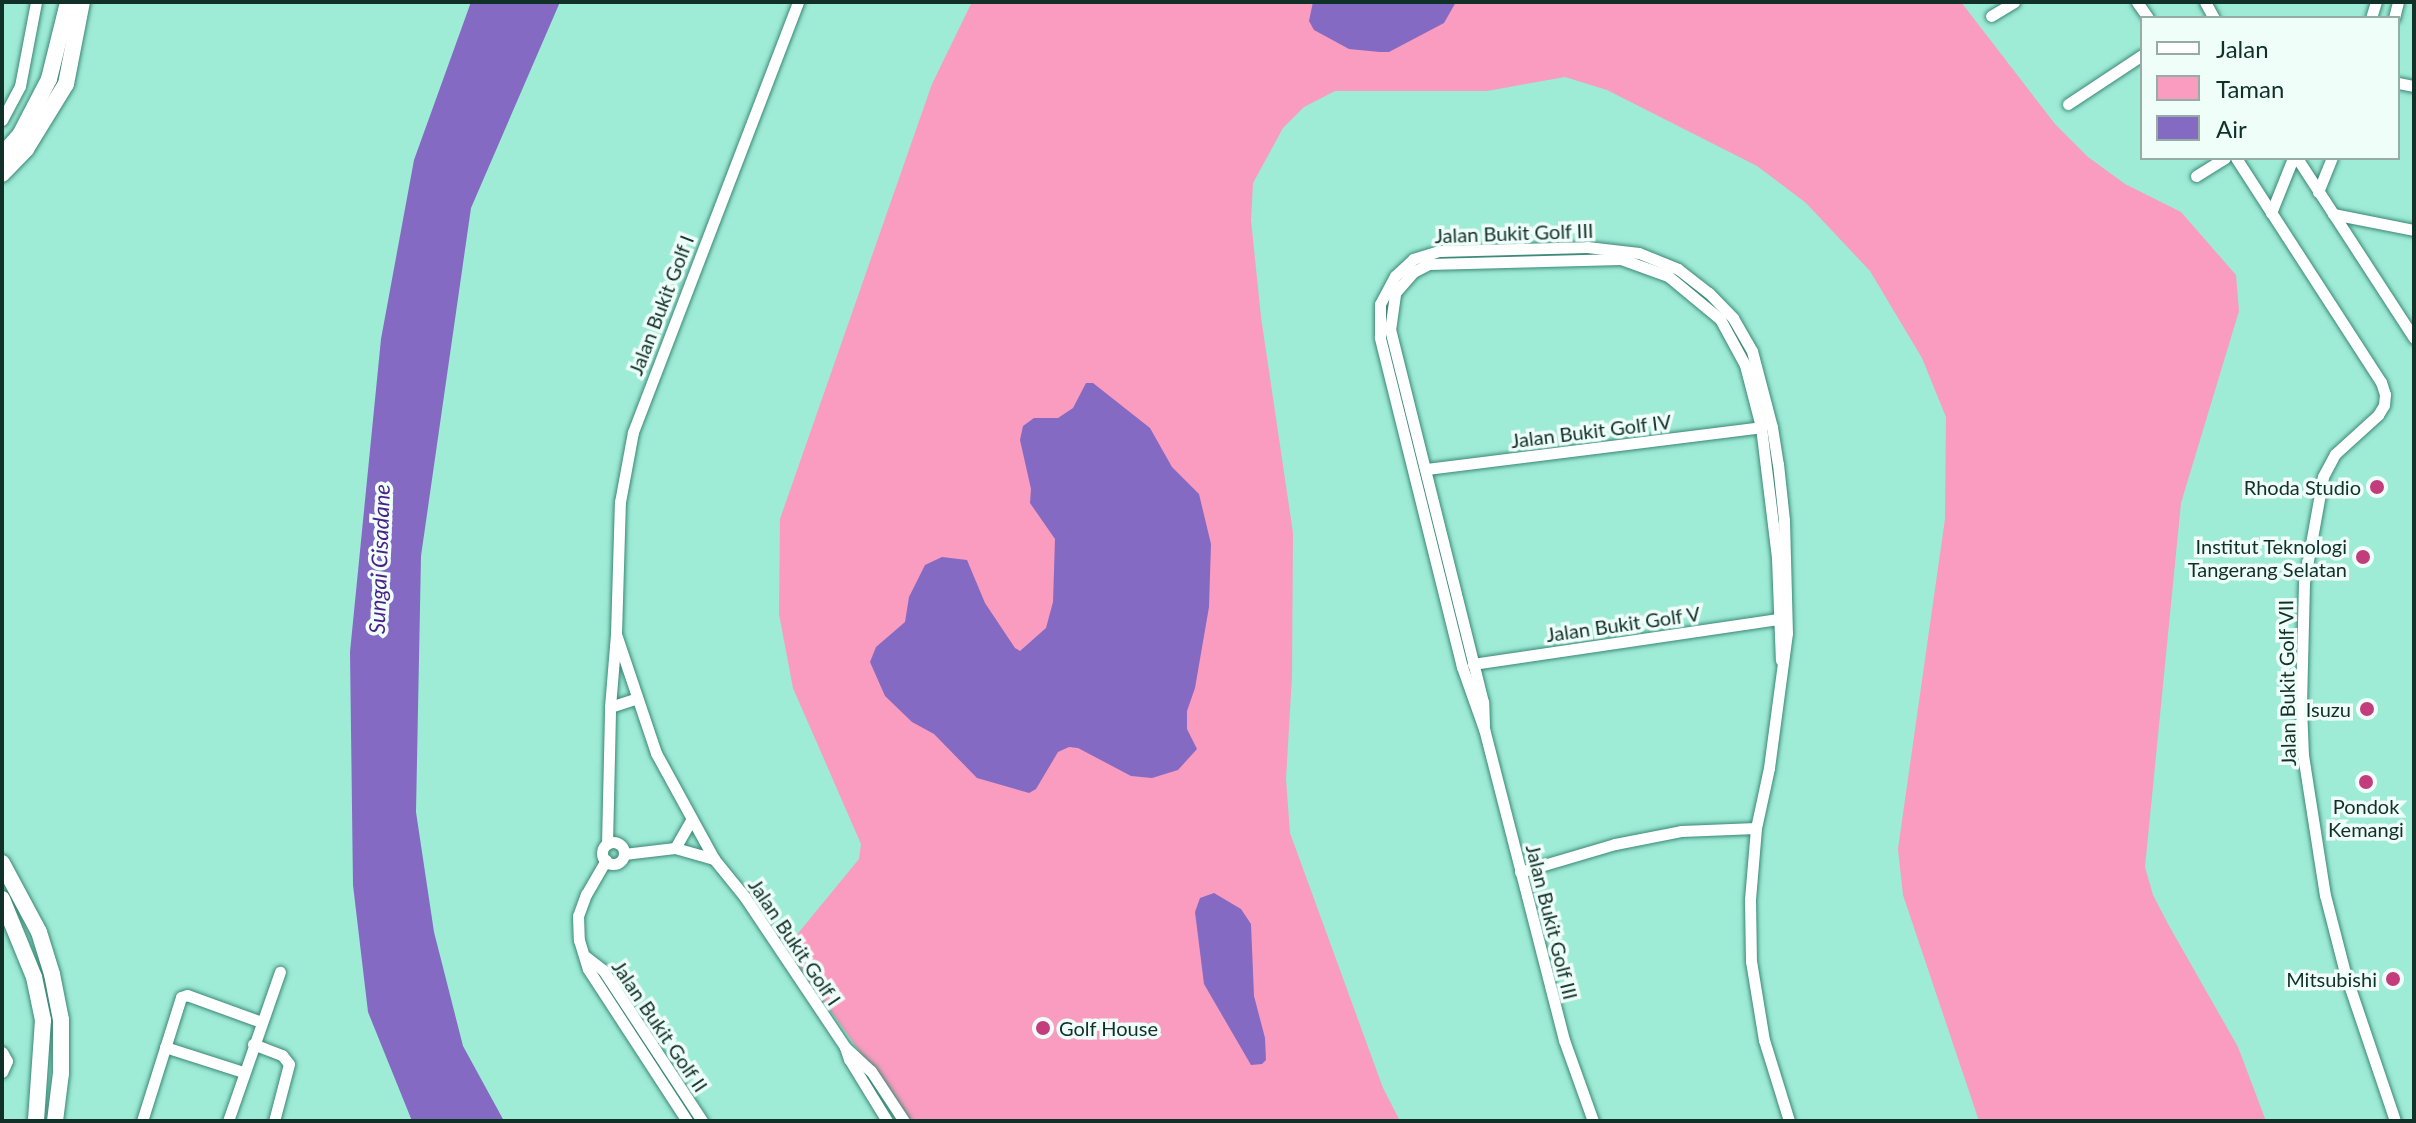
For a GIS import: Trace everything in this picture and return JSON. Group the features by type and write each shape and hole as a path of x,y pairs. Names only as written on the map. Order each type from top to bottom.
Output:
{"main road":[{"path":"2,155 20,135 49,79 68,2"},
{"path":"2,174 26,149 66,84 82,2"},
{"path":"2,863 39,932 55,989 61,1020 61,1073 55,1121"},
{"path":"2,899 34,977 43,1020 36,1121"}],"street":[{"path":"2,120 20,86 36,2"},
{"name":"Jalan Bukit Golf I","path":"607,844 620,502 633,432 798,2"},
{"path":"1991,16 2014,2"},
{"path":"2068,104 2140,56"},
{"path":"2196,176 2222,160"},
{"name":"Jalan Bukit Golf VII","path":"2237,160 2381,382 2385,394 2384,405 2378,415 2335,454 2323,477 2304,583 2301,706 2303,755 2328,907 2345,973 2395,1121"},
{"path":"2271,213 2294,160"},
{"path":"2296,160 2414,338"},
{"path":"2318,192 2331,160"},
{"path":"2333,214 2414,230"},
{"name":"Jalan Bukit Golf III","path":"1593,1121 1564,1040 1484,729 1462,667 1379,325 1380,304 1389,285 1403,267 1424,254 1587,247 1626,250 1678,269 1733,318 1752,351 1778,464 1787,575 1787,633 1756,828 1750,899 1751,961 1764,1040 1789,1121"},
{"name":"Jalan Bukit Golf III","path":"1484,729 1483,702 1390,318 1395,293 1407,278 1420,268 1440,262 1603,257 1637,263 1668,276 1702,302 1729,332 1749,375 1761,427 1777,558 1783,667"},
{"name":"Jalan Bukit Golf IV","path":"1426,469 1761,427"},
{"name":"Jalan Bukit Golf V","path":"1473,664 1778,619"},
{"name":"Jalan Bukit Golf I","path":"616,634 635,699 656,753 714,859 744,896 845,1047 871,1071 904,1121"},
{"path":"610,707 635,699"},
{"path":"675,848 691,820"},
{"path":"1520,872 1681,831 1756,828"},
{"path":"624,854 617,843 607,844 603,850 606,860 616,863 624,854 675,848 714,859"},
{"name":"Jalan Bukit Golf II","path":"606,860 586,894 578,916 579,940 590,974 687,1121"},
{"name":"Jalan Bukit Golf II","path":"585,956 603,970 702,1121"},
{"path":"228,1121 280,972"},
{"path":"142,1121 181,997 187,995 261,1022"},
{"path":"253,1044 282,1055 289,1064 274,1121"},
{"path":"165,1047 243,1072"},
{"name":"Jalan Bukit Golf I","path":"845,1047 849,1059 887,1121"},
{"path":"2,1052 7,1061 2,1072"}],"green space":[{"path":"972,2 1961,2 2055,124 2088,157 2125,184 2181,212 2236,275 2239,311 2181,503 2145,867 2153,895 2238,1047 2266,1121 1979,1121 1903,895 1898,849 1945,519 1946,417 1922,358 1870,271 1806,203 1757,166 1607,90 1565,77 1487,91 1335,91 1304,107 1283,128 1253,183 1251,220 1261,317 1293,533 1292,676 1286,779 1290,833 1383,1088 1400,1121 909,1121 786,948 859,859 861,844 793,688 779,614 780,519 932,84"}],"water":[{"name":"Sungai Cisadane","path":"471,2 560,2 471,208 421,556 416,812 434,932 463,1046 504,1121 412,1121 368,1012 353,885 350,652 381,339 414,160"},
{"path":"1313,2 1456,2 1444,23 1389,52 1380,52 1349,49 1314,30 1309,21"},
{"path":"1086,383 1093,383 1150,428 1172,467 1199,494 1211,544 1209,607 1195,688 1187,711 1187,729 1197,749 1178,770 1152,778 1131,776 1078,748 1069,747 1058,752 1036,789 1029,793 977,778 934,734 912,722 885,696 870,662 876,647 905,622 909,597 925,565 942,557 967,560 985,603 1015,648 1020,651 1046,628 1053,602 1055,539 1030,503 1031,489 1020,440 1023,426 1034,418 1058,418 1073,408"},
{"path":"1214,893 1241,909 1251,924 1254,996 1265,1038 1266,1060 1262,1064 1251,1065 1204,984 1195,912 1200,898"}],"place":[{"name":"Rhoda Studio","path":"2377,487"},
{"name":"Institut Teknologi Tangerang Selatan","path":"2363,557"},
{"name":"Isuzu","path":"2367,709"},
{"name":"Pondok Kemangi","path":"2366,782"},
{"name":"Mitsubishi","path":"2393,979"},
{"name":"Golf House","path":"1043,1028"}]}
